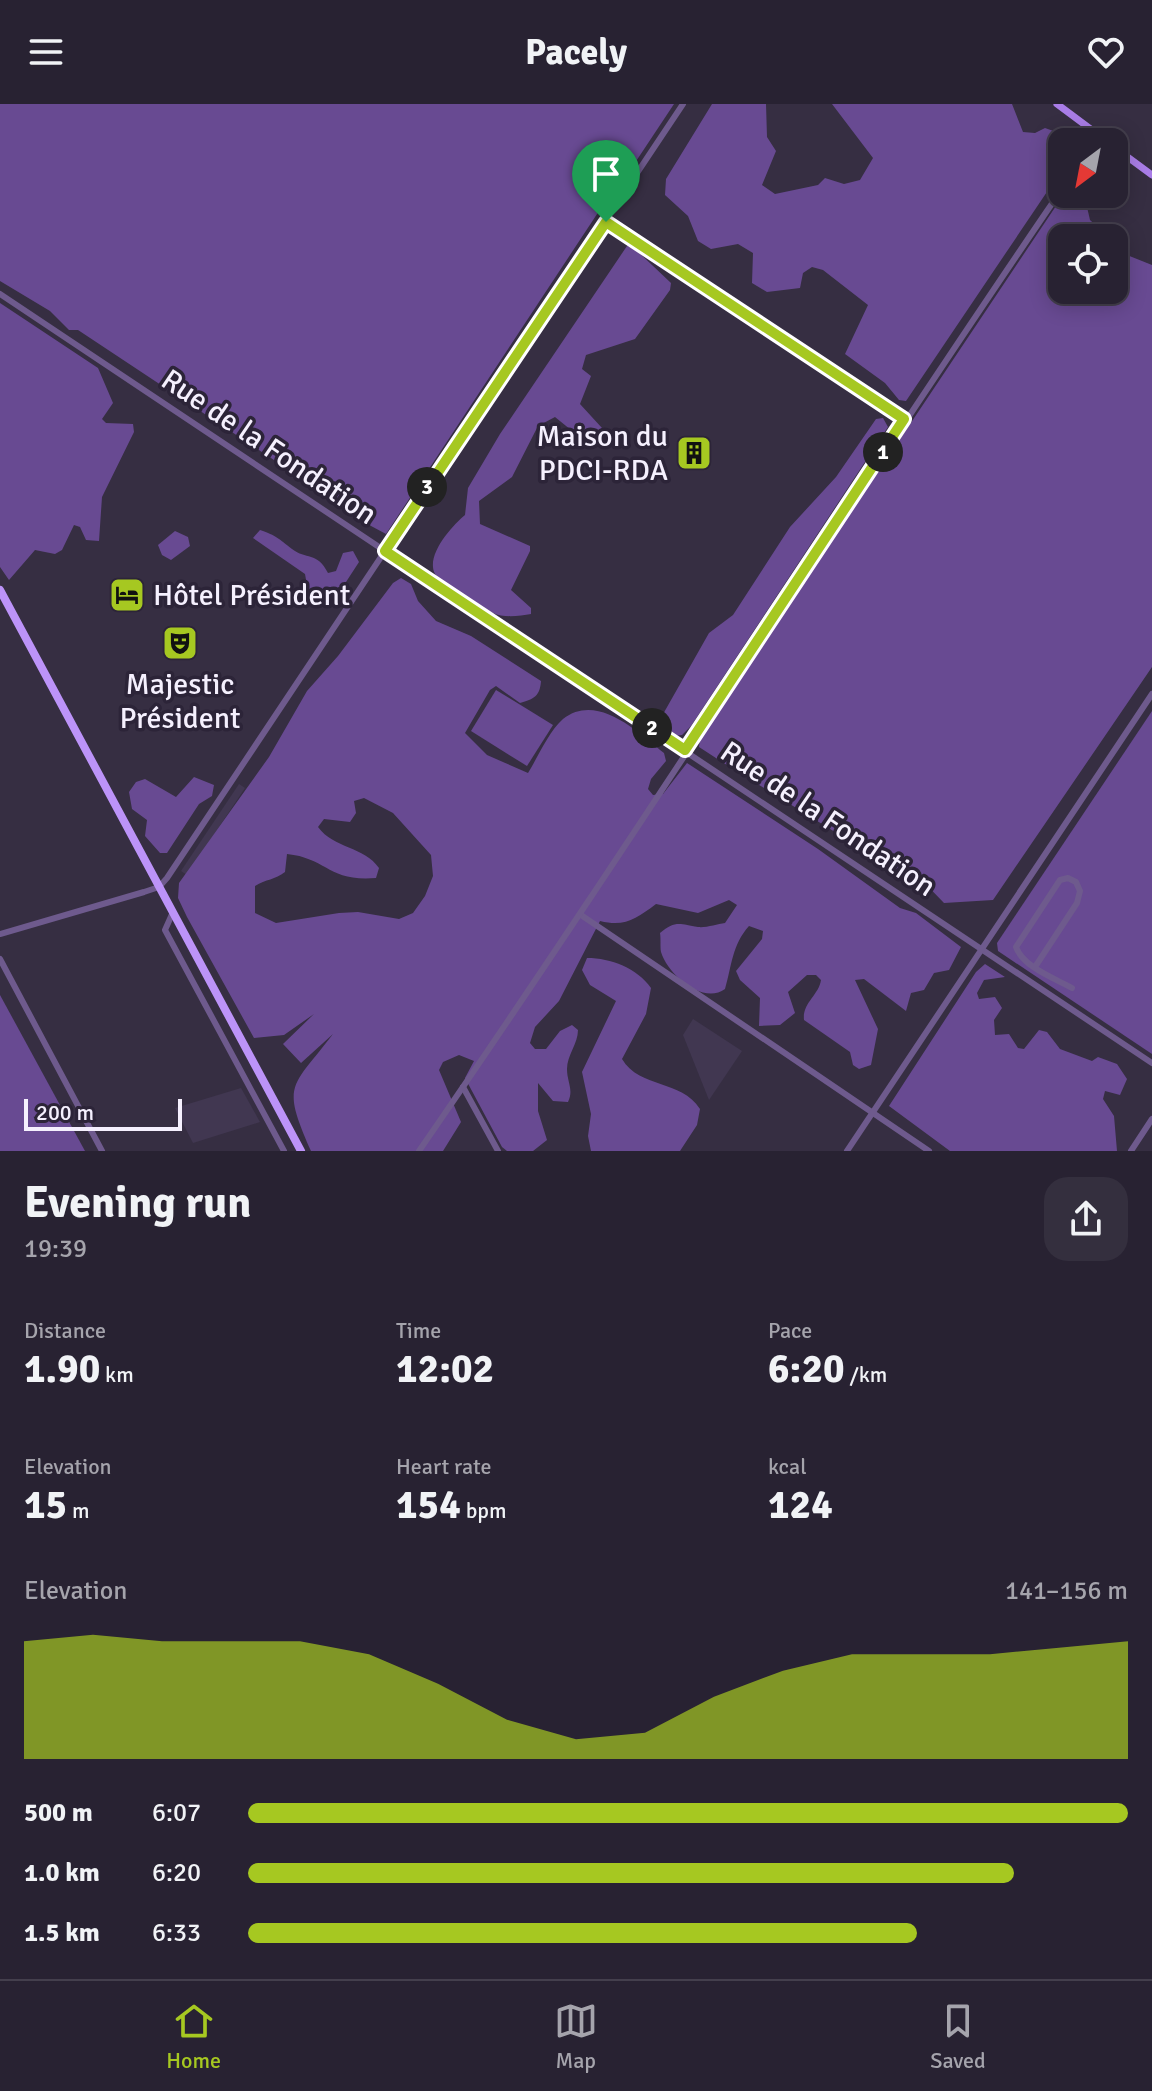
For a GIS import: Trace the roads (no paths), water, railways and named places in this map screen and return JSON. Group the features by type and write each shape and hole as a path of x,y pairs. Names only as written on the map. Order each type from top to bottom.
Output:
{"highway":[{"path":"0,590 301,1151"}],"main road":[{"path":"1057,104 1084,128"},
{"path":"1128,157 1152,175"}],"street":[{"path":"0,934 159,887 683,104"},
{"path":"419,1151 581,915 685,750 904,419 1049,208"},
{"path":"606,222 904,419"},
{"name":"Rue de la Fondation","path":"0,294 1152,1063"},
{"path":"847,1151 1152,694"},
{"path":"1035,967 1077,903 1080,891 1076,882 1068,878 1060,880 1016,947 1021,956 1035,967 1072,988"},
{"path":"173,912 165,930 284,1151"},
{"path":"581,915 929,1151"},
{"path":"0,959 102,1151"},
{"path":"463,1087 498,1151"},
{"path":"1131,1151 1152,1119"}],"place":[{"name":"Maison du PDCI-RDA","path":"694,453"},
{"name":"Hôtel Président","path":"127,595"},
{"name":"Majestic Président","path":"180,643"}]}
